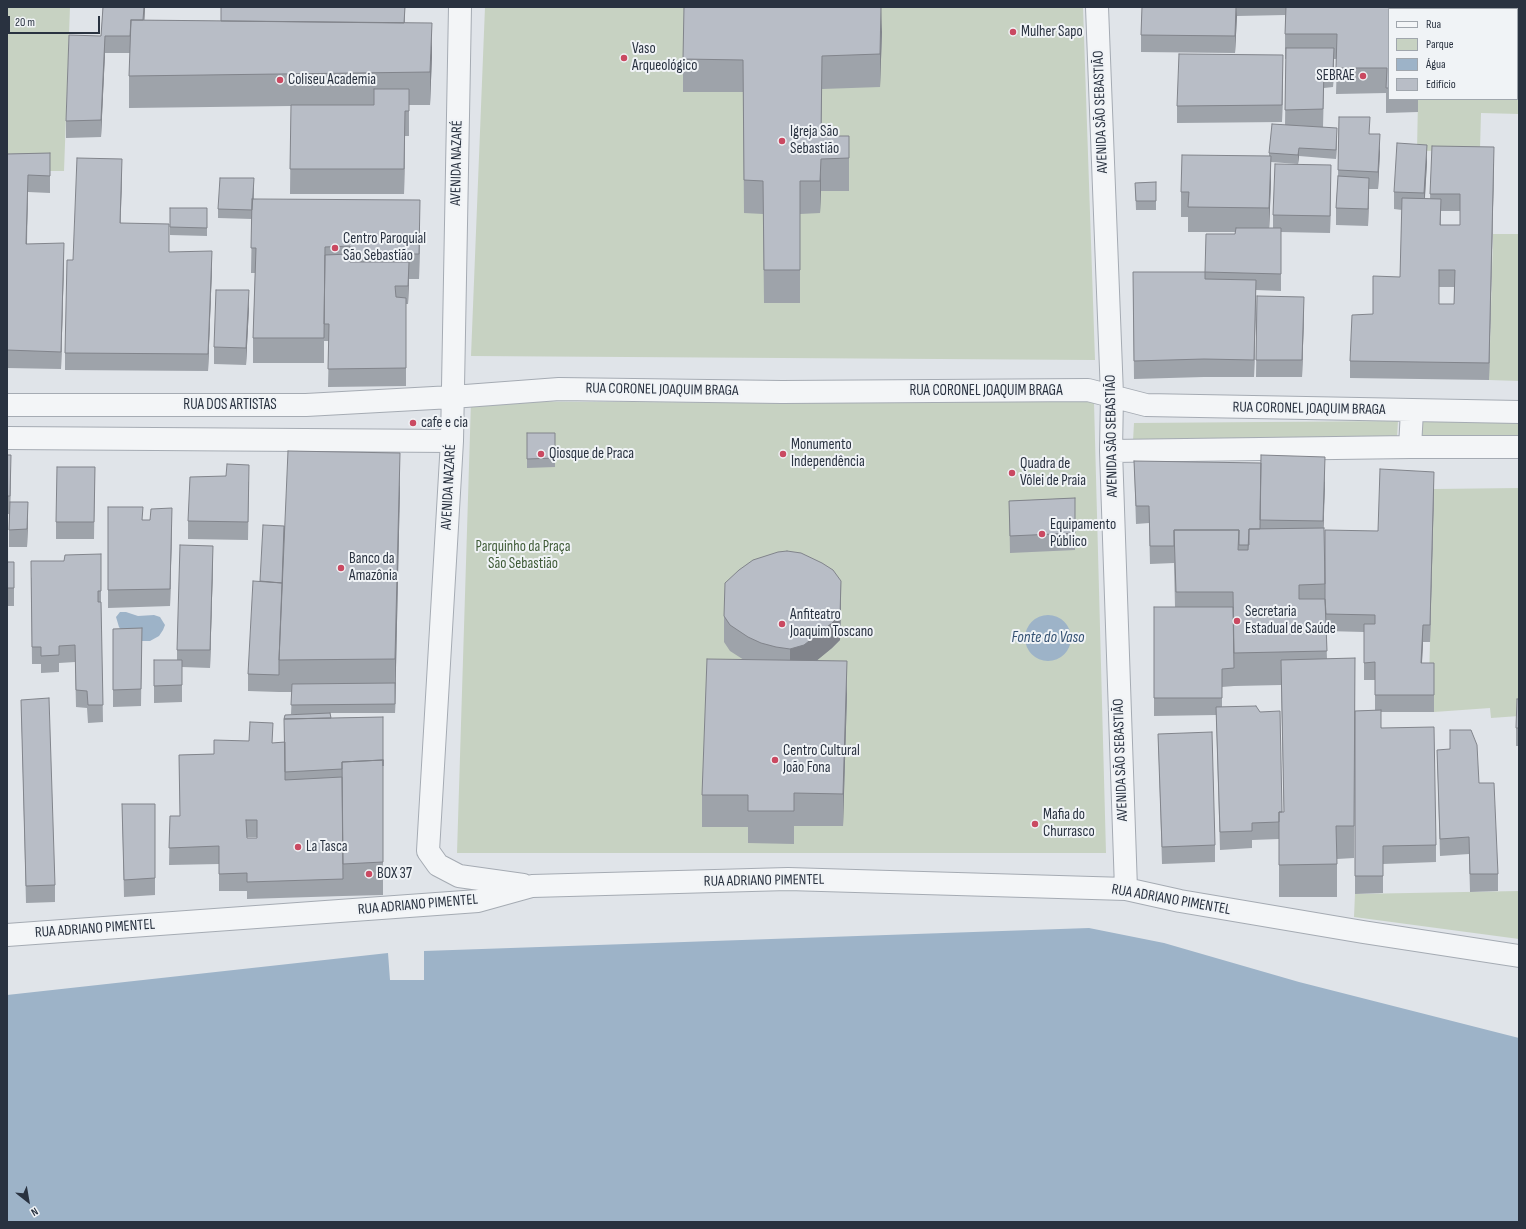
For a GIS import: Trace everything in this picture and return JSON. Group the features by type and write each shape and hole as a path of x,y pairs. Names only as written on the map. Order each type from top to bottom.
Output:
{"street":[{"name":"AVENIDA NAZARÉ","path":"460,7 452,441 428,851 438,865 459,876 532,886"},
{"name":"AVENIDA SÃO SEBASTIÃO","path":"1097,7 1112,395 1111,451 1126,889"},
{"name":"RUA CORONEL JOAQUIM BRAGA","path":"452,397 559,389 782,392 1088,390 1146,405 1519,412"},
{"name":"RUA DOS ARTISTAS","path":"7,405 306,405 452,397"},
{"path":"1410,447 1412,411"},
{"path":"7,438 452,441"},
{"path":"1111,451 1519,447"},
{"name":"RUA ADRIANO PIMENTEL","path":"7,935 478,901 532,886 788,878 1126,889 1196,904 1356,931 1519,956"}],"green space":[{"path":"7,7 70,7 64,171 7,171"},
{"path":"485,7 1083,7 1095,360 471,356"},
{"path":"1519,7 1519,114 1481,113 1480,150 1417,151 1418,100 1518,100 1518,8 1419,8"},
{"path":"1493,234 1519,234 1519,381 1489,380"},
{"name":"Parquinho da Praça São Sebastião","path":"471,401 785,403 1094,402 1106,853 457,853"},
{"path":"1421,420 1519,422 1519,438 1420,435"},
{"path":"1398,421 1397,437 1133,441 1134,423"},
{"path":"1519,488 1519,716 1491,718 1490,708 1434,712 1434,680 1429,680 1434,489"},
{"path":"1519,891 1519,939 1354,917 1355,894"}],"water":[{"path":"120,612 126,612 138,616 154,615 160,617 165,625 159,636 150,641 139,641 123,632 119,627 116,617"},
{"name":"Fonte do Vaso","path":"1048,615 1061,619 1067,625 1071,638 1067,651 1061,657 1048,661 1035,657 1029,651 1025,638 1029,625 1035,619"},
{"path":"1089,928 1164,943 1299,982 1519,1038 1519,1222 7,1222 7,995 388,953 390,980 424,980 424,951"}],"building":[{"path":"103,7 144,7 143,20 131,20 130,36 105,36 101,120 66,121 69,35 101,36"},
{"path":"221,7 405,7 404,23 221,21"},
{"name":"Igreja São Sebastião","path":"684,7 881,7 880,54 822,56 821,136 849,136 849,158 821,159 820,181 800,181 800,270 764,270 763,181 744,180 743,60 683,59"},
{"path":"1142,7 1236,7 1235,36 1141,35"},
{"name":"SEBRAE","path":"1286,7 1419,7 1388,8 1388,88 1386,88 1387,68 1336,68 1337,34 1285,34"},
{"path":"131,20 432,23 430,72 129,76"},
{"path":"1286,48 1334,48 1333,70 1324,70 1323,109 1285,110"},
{"path":"1179,54 1283,55 1282,105 1177,106"},
{"path":"374,89 409,89 409,111 405,111 404,169 290,169 291,105 374,105"},
{"path":"1339,117 1370,117 1369,134 1380,134 1378,172 1338,170"},
{"path":"1272,124 1337,128 1336,150 1299,148 1298,155 1269,153"},
{"path":"1397,143 1427,145 1424,193 1394,192"},
{"path":"1432,146 1494,147 1489,363 1350,361 1352,315 1373,314 1373,276 1400,277 1402,198 1441,199 1440,225 1460,225 1460,194 1430,194","holes":["1439,270 1455,270 1454,304 1439,304"]},
{"path":"50,153 50,176 28,175 26,244 64,243 61,352 7,350 7,154"},
{"path":"1182,155 1271,156 1269,208 1188,207 1189,192 1181,192"},
{"path":"77,158 122,159 120,223 169,224 169,252 212,251 208,354 65,353 67,260 73,260"},
{"path":"1275,164 1331,165 1330,216 1273,215"},
{"path":"1338,176 1369,178 1368,209 1336,208"},
{"path":"220,178 254,178 252,210 218,209"},
{"path":"1156,182 1156,201 1136,201 1135,183"},
{"path":"252,199 420,200 419,254 350,254 350,246 325,247 324,338 253,338 256,248 251,248"},
{"path":"170,208 207,208 207,228 170,227"},
{"path":"1236,228 1281,228 1281,274 1205,272 1206,234 1235,234"},
{"path":"350,254 350,262 409,262 408,286 395,286 396,297 406,298 406,368 328,369 329,324 324,324 325,255"},
{"path":"1133,272 1205,272 1205,279 1256,280 1254,360 1204,359 1134,361"},
{"path":"216,290 249,290 246,348 214,347"},
{"path":"1257,296 1304,297 1302,360 1256,360"},
{"name":"Qiosque de Praca","path":"527,433 555,433 555,458 527,459"},
{"name":"Banco da Amazônia","path":"288,451 400,453 395,659 279,660"},
{"path":"7,455 11,455 10,496 7,496"},
{"path":"1261,455 1325,457 1323,521 1260,520"},
{"path":"1134,461 1261,463 1260,529 1249,529 1249,545 1239,545 1239,530 1174,530 1174,546 1150,546 1149,506 1136,506"},
{"path":"227,464 249,465 248,522 188,521 190,477 226,476"},
{"path":"57,467 95,467 94,522 56,522"},
{"path":"1380,469 1434,472 1430,625 1423,625 1421,663 1434,663 1434,695 1375,695 1375,662 1364,663 1364,624 1375,624 1375,615 1326,614 1325,530 1378,531"},
{"path":"1075,498 1075,533 1010,536 1009,501"},
{"path":"10,502 28,502 27,529 9,530"},
{"path":"108,507 143,507 142,520 150,520 151,509 172,508 170,589 108,590"},
{"path":"263,525 284,526 282,583 260,581"},
{"name":"Secretaria Estadual de Saúde","path":"1324,528 1325,584 1299,585 1299,599 1325,599 1327,651 1234,653 1233,592 1176,592 1174,530 1239,530 1238,550 1248,550 1249,529"},
{"path":"180,545 213,546 210,650 177,650"},
{"name":"Anfiteatro Joaquim Toscano","path":"787,551 801,553 822,563 833,570 841,581 840,615 804,645 790,649 761,643 748,637 730,625 724,616 725,583 753,560 778,552"},
{"path":"101,554 101,591 98,591 98,602 101,602 103,705 88,705 87,691 76,690 75,645 59,646 59,655 41,656 41,647 32,647 31,561 64,561 65,555"},
{"path":"7,562 14,562 14,588 7,588"},
{"path":"253,581 282,583 279,675 248,674"},
{"path":"1154,607 1233,607 1234,668 1222,669 1222,698 1154,698"},
{"path":"142,628 141,689 113,690 113,629"},
{"path":"1355,658 1354,826 1336,826 1337,864 1279,865 1279,812 1284,812 1281,660"},
{"name":"Centro Cultural João Fona","path":"707,659 847,661 843,794 794,793 794,811 748,811 748,795 702,795"},
{"path":"154,660 182,660 182,685 154,686"},
{"path":"395,683 395,704 291,705 292,684"},
{"path":"49,698 55,885 26,886 21,700"},
{"path":"1517,699 1519,699 1519,728 1516,728"},
{"path":"1256,706 1260,712 1280,711 1282,812 1279,812 1279,822 1252,823 1252,831 1220,832 1216,707"},
{"path":"1381,710 1381,728 1434,727 1436,845 1383,846 1383,876 1355,876 1355,711"},
{"path":"330,713 331,718 284,719 285,715"},
{"path":"383,717 383,760 342,762 342,769 285,772 284,719"},
{"path":"250,722 273,723 272,743 285,742 285,780 342,777 343,879 247,882 247,873 219,874 219,846 169,848 170,816 180,816 179,755 214,754 214,740 249,741","holes":["246,820 257,820 257,838 247,838"]},
{"path":"1450,730 1471,730 1477,745 1479,783 1494,783 1498,874 1470,874 1469,837 1440,839 1437,750 1450,749"},
{"path":"1212,732 1215,845 1162,847 1158,734"},
{"path":"383,760 383,862 343,864 342,762"},
{"path":"122,804 155,804 155,878 124,880"}],"place":[{"name":"Mulher Sapo","path":"1013,32"},
{"name":"Vaso Arqueológico","path":"624,58"},
{"name":"SEBRAE","path":"1363,76"},
{"name":"Coliseu Academia","path":"280,80"},
{"name":"Igreja São Sebastião","path":"782,141"},
{"name":"Centro Paroquial São Sebastião","path":"335,248"},
{"name":"cafe e cia","path":"413,423"},
{"name":"Qiosque de Praca","path":"541,454"},
{"name":"Monumento Independência","path":"783,454"},
{"name":"Quadra de Vôlei de Praia","path":"1012,473"},
{"name":"Equipamento Público","path":"1042,534"},
{"name":"Banco da Amazônia","path":"341,568"},
{"name":"Secretaria Estadual de Saúde","path":"1237,621"},
{"name":"Anfiteatro Joaquim Toscano","path":"782,624"},
{"name":"Centro Cultural João Fona","path":"775,760"},
{"name":"Mafia do Churrasco","path":"1035,824"},
{"name":"La Tasca","path":"298,847"},
{"name":"BOX 37","path":"369,874"}]}
